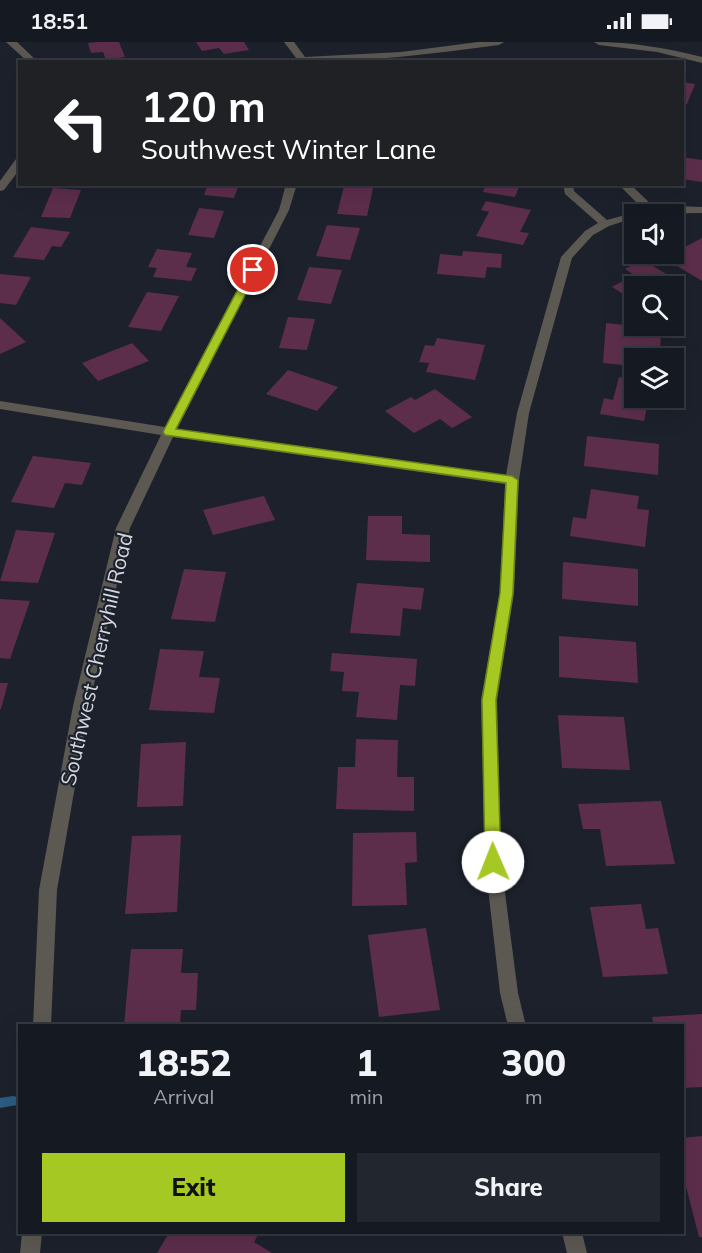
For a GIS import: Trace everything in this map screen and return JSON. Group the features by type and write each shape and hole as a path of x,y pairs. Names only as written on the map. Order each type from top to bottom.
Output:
{"street":[{"path":"11,42 32,60"},
{"path":"289,42 303,60"},
{"path":"320,60 401,55 499,42"},
{"path":"599,42 657,49 702,60"},
{"path":"0,188 18,164"},
{"name":"Southwest Cherryhill Road","path":"42,1024 48,890 81,706 123,528 169,432 284,210 291,186"},
{"path":"568,186 569,192 605,224"},
{"path":"625,186 644,204"},
{"path":"684,210 702,210"},
{"path":"517,1024 509,993 493,862 489,700 507,593 512,480 523,413 567,257 589,233 605,224 624,218"},
{"path":"0,405 169,432 512,480"},
{"path":"30,1253 32,1234"},
{"path":"572,1234 578,1253"}],"building":[{"path":"119,42 125,57 106,60 103,52 91,53 88,43"},
{"path":"196,42 244,42 249,50 224,54 219,48 202,51"},
{"path":"684,82 695,84 687,104 684,104"},
{"path":"684,157 702,160 702,182 684,179"},
{"path":"207,186 238,186 234,198 204,195"},
{"path":"344,186 373,188 367,216 337,214"},
{"path":"485,186 519,186 515,197 483,192"},
{"path":"53,188 81,190 70,218 41,217"},
{"path":"486,201 531,210 520,232 529,233 523,245 476,236 489,212 481,210"},
{"path":"199,208 224,211 214,238 188,235"},
{"path":"327,225 360,228 350,260 316,256"},
{"path":"31,227 70,232 61,247 52,246 44,260 13,257"},
{"path":"702,238 702,281 674,264 684,264 684,247"},
{"path":"157,249 192,253 186,267 197,268 191,281 153,277 157,268 148,267"},
{"path":"463,251 502,254 501,268 487,267 485,278 437,274 440,254 462,256"},
{"path":"635,264 650,264 669,276 632,276 634,275 625,269"},
{"path":"309,267 342,270 331,304 297,300"},
{"path":"0,274 31,277 16,305 0,303"},
{"path":"624,280 624,295 612,287"},
{"path":"147,292 179,296 161,331 128,327"},
{"path":"288,317 315,319 307,350 279,348"},
{"path":"0,318 26,342 0,354"},
{"path":"606,323 624,325 624,336 661,336 660,348 624,348 624,365 603,363"},
{"path":"437,338 485,345 475,380 426,372 429,363 419,362 425,345 434,346"},
{"path":"132,343 149,361 98,381 82,363"},
{"path":"288,370 338,387 317,411 266,394"},
{"path":"619,377 624,378 624,408 647,408 644,421 600,414 604,398 613,400"},
{"path":"435,389 472,417 452,428 440,419 414,433 385,411 411,397 415,400"},
{"path":"587,436 659,444 658,475 584,466"},
{"path":"33,456 91,463 82,485 65,483 54,508 11,502"},
{"path":"591,489 639,496 637,509 649,510 645,547 570,536 573,517 586,519"},
{"path":"264,496 275,520 213,535 203,510"},
{"path":"368,516 402,516 402,534 430,535 430,562 366,560"},
{"path":"16,530 55,533 38,583 0,581"},
{"path":"563,562 638,569 638,606 562,599"},
{"path":"184,569 226,572 215,622 171,619"},
{"path":"357,583 424,588 421,610 403,608 400,636 350,633"},
{"path":"0,599 30,601 10,659 0,658"},
{"path":"559,636 636,642 638,683 559,677"},
{"path":"160,649 204,651 199,677 220,678 214,713 149,710"},
{"path":"332,653 417,659 415,686 400,685 397,720 356,717 359,692 342,691 344,672 330,671"},
{"path":"0,683 8,683 1,709 0,709"},
{"path":"558,715 624,717 630,770 562,768"},
{"path":"356,739 398,740 397,777 414,777 414,811 336,809 338,767 355,767"},
{"path":"186,742 183,806 137,807 141,744"},
{"path":"661,801 675,864 606,866 600,829 583,829 578,804"},
{"path":"416,832 417,862 405,863 407,905 352,906 353,833"},
{"path":"181,835 177,912 125,914 132,836"},
{"path":"641,904 646,929 658,928 668,974 603,977 590,907"},
{"path":"426,928 440,1010 379,1017 368,935"},
{"path":"131,949 183,949 181,973 198,973 196,1010 181,1010 180,1024 124,1024"},
{"path":"702,1014 702,1087 684,1088 684,1024 654,1024 652,1017"},
{"path":"702,1136 702,1237 699,1237 684,1179 684,1138"},
{"path":"168,1234 258,1234 254,1242 272,1253 157,1253"}],"waterway":[{"path":"0,1103 13,1101"}],"route":[{"path":"253,270 169,432 512,480 507,593 489,700 493,862"}]}
